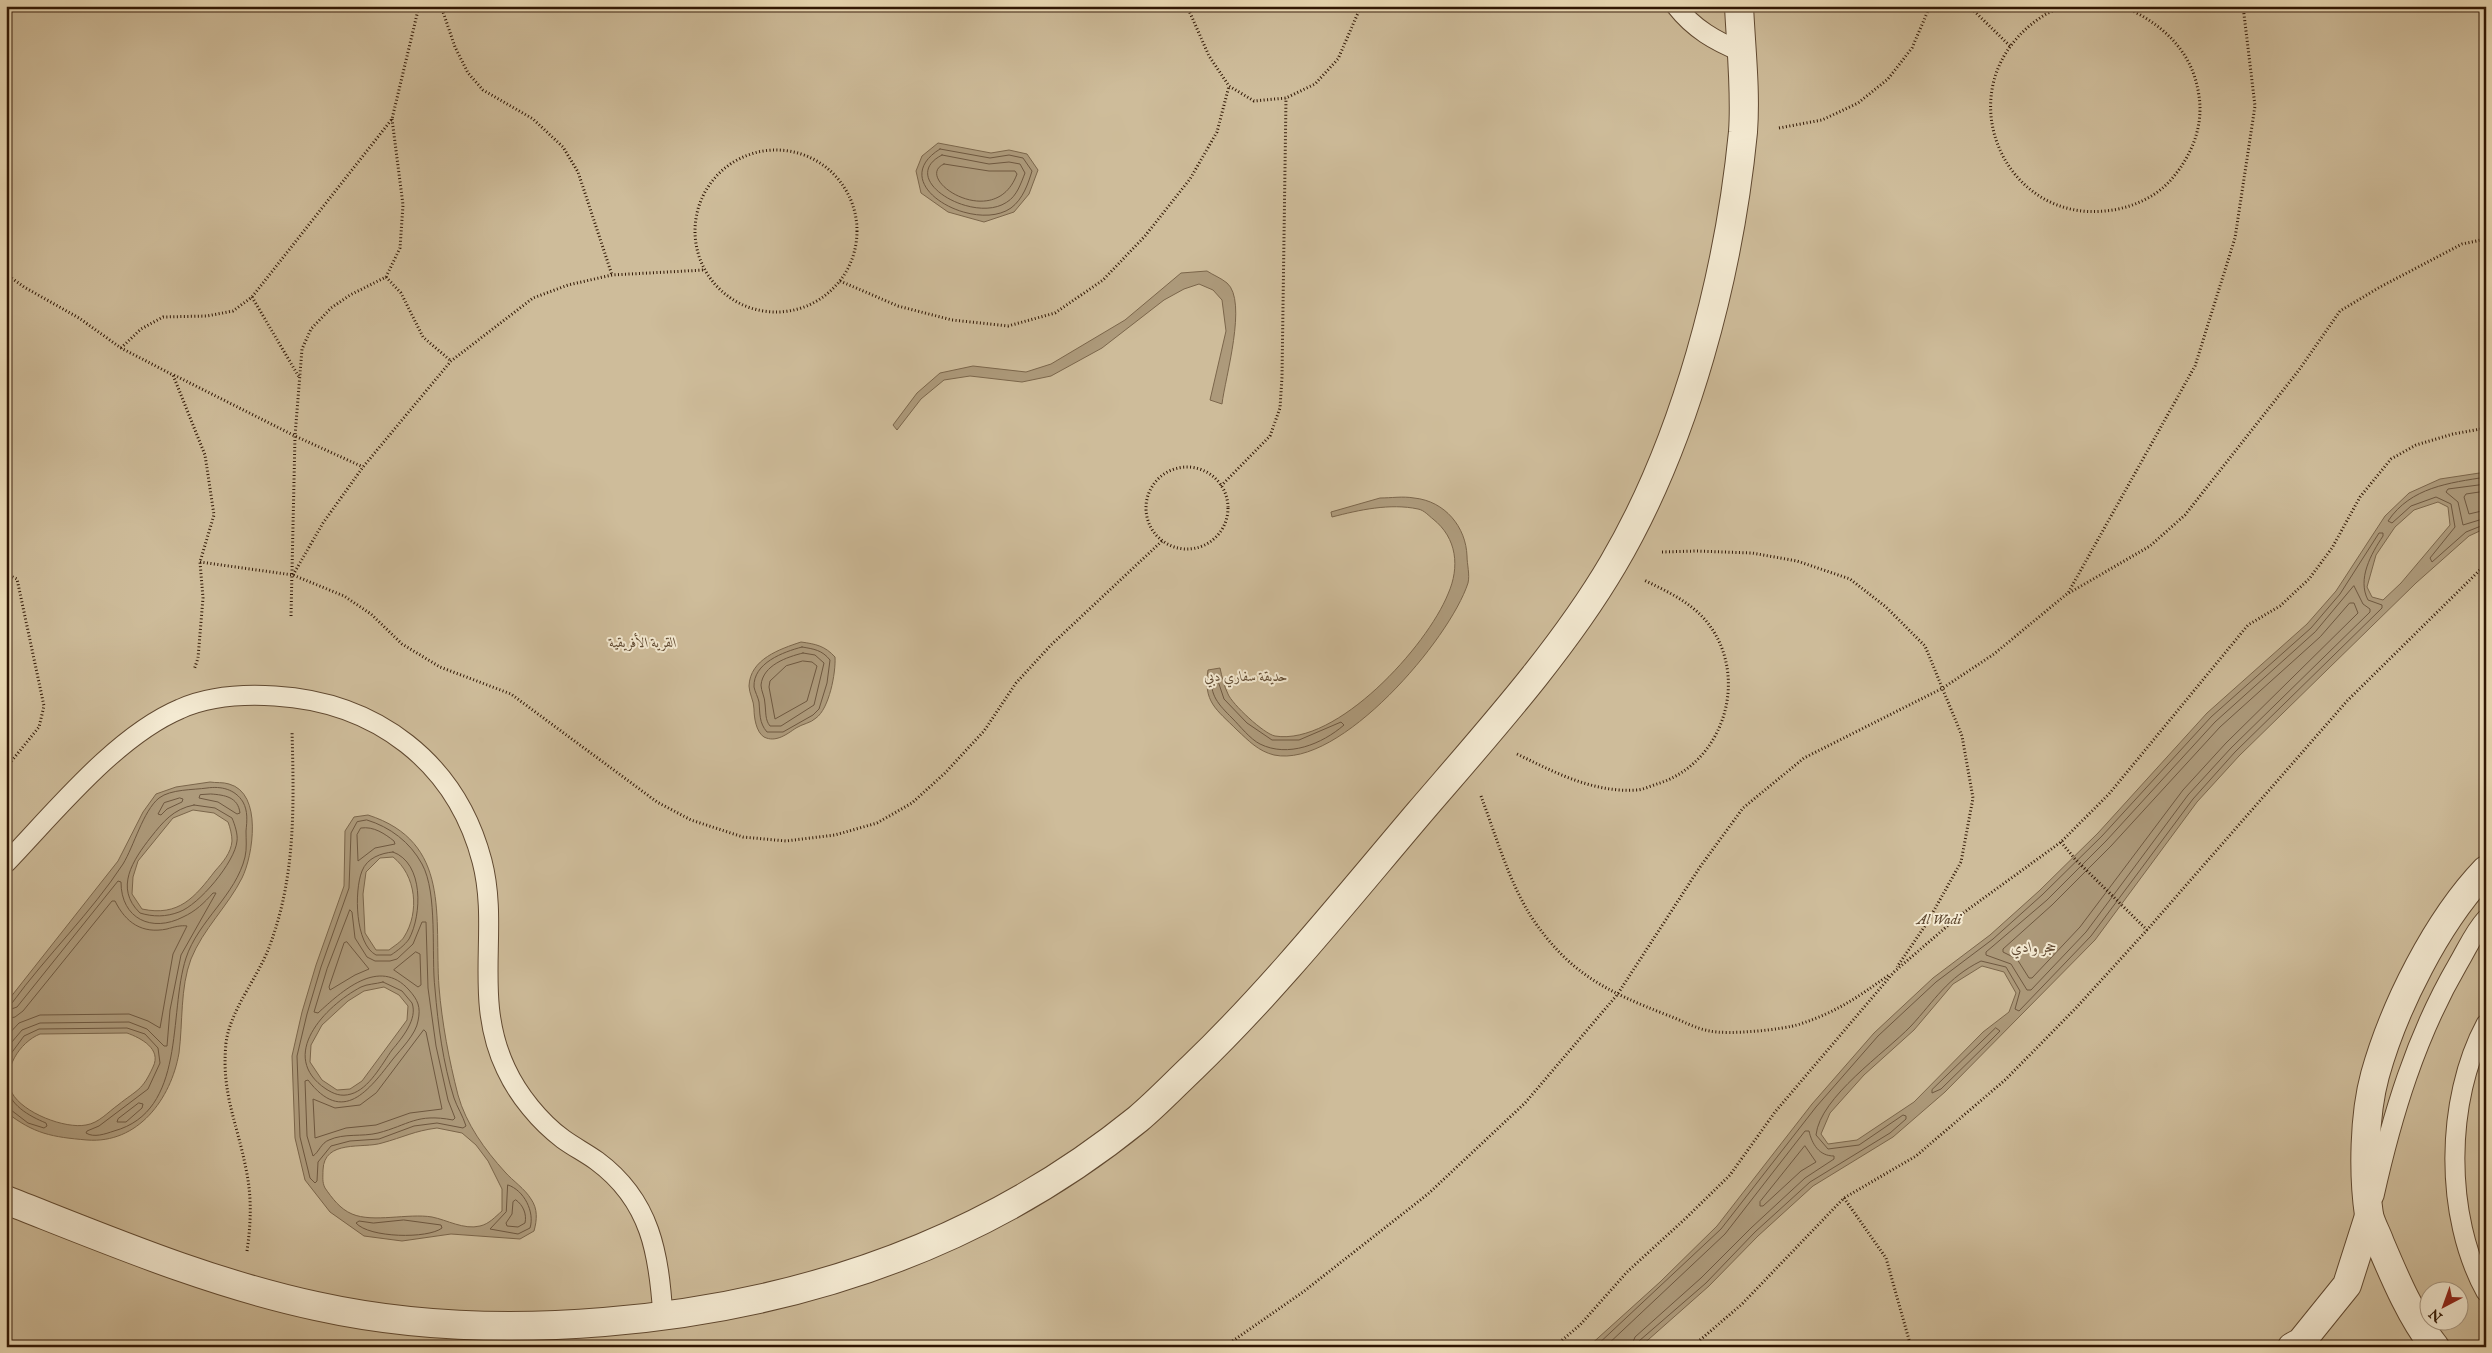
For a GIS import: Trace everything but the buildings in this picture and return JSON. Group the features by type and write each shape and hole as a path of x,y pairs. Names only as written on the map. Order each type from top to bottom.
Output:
{"street":[{"path":"6,1200 140,1253 241,1287 316,1306 393,1319 471,1326 549,1326 663,1317 720,1308 811,1288 900,1258 984,1220 1065,1172 1140,1117 1208,1053 1272,985 1474,748 1567,631 1612,564 1653,484 1685,401 1708,324 1730,227 1743,126 1739,6"},
{"path":"2435,1347 2397,1283 2369,1216 2365,1146 2375,1076 2399,1009 2431,945 2475,881 2486,870"},
{"path":"2292,1347 2301,1342 2347,1285 2369,1216"}],"lane":[{"path":"1676,6 1686,19 1711,39 1742,52"},
{"path":"6,864 108,758 142,730 180,709 216,699 244,696 291,697 335,705 377,723 414,749 450,790 468,821 483,864 488,908 486,986 492,1029 506,1069 529,1107 561,1138 598,1161 621,1184 640,1210 654,1240 660,1272 663,1317"},
{"path":"2369,1216 2386,1140 2410,1064 2441,992 2486,919"},
{"path":"2486,1024 2478,1038 2462,1086 2455,1135 2457,1185 2464,1235 2486,1292"}],"path":[{"path":"291,616 295,436 302,349 311,329 331,308 350,294 386,277 400,248 403,205 392,119 420,6"},
{"path":"441,6 468,73 483,90 533,119 563,147 578,172 612,275"},
{"path":"1187,6 1209,56 1229,86 1254,101 1286,98 1315,84 1338,59 1361,6"},
{"path":"1743,126 1783,128 1822,120 1858,103 1888,79 1912,48 1930,6"},
{"path":"1969,6 2010,46"},
{"path":"2069,6 2047,14 2026,28 2010,46 1997,68 1990,93 1991,118 1996,143 2008,166 2024,185 2045,200 2068,209 2093,213 2142,202 2164,188 2180,169 2193,147 2199,122 2199,97 2194,72 2182,50 2165,31 2145,16 2122,6"},
{"path":"2068,594 2196,366 2235,238 2255,106 2243,6"},
{"path":"840,281 898,306 952,320 1008,326 1055,313 1103,280 1145,236 1190,178 1217,132 1229,86"},
{"path":"1222,486 1270,436 1280,408 1286,98"},
{"path":"121,348 141,329 163,317 207,316 233,311 252,297 392,119"},
{"path":"768,150 795,152 820,163 840,181 853,204 858,231 853,258 840,281 816,302 786,312 754,309 725,295 704,270 695,244 695,218 704,192 720,171 742,156 768,150"},
{"path":"1224,1347 1303,1292 1428,1194 1525,1103 1616,995 1742,808 1804,758 1943,688 1994,654 2068,594 2150,546 2185,515 2299,370 2340,311 2380,287 2462,244 2486,239"},
{"path":"293,575 323,523 363,467 451,361 533,298 568,285 612,275 704,270"},
{"path":"6,274 24,288 79,318 121,348 295,436 363,467"},
{"path":"386,277 401,293 423,337 451,361"},
{"path":"252,297 299,378"},
{"path":"173,375 205,455 214,515 200,562 203,598 198,658 180,709"},
{"path":"1474,748 1517,890 1532,917 1559,953 1579,971 1616,995 1710,1032 1756,1031 1798,1025 1847,1005 1894,972 1960,916 2061,842 2109,794 2248,625 2280,606 2309,579 2332,548 2360,498 2390,459 2416,445 2453,434 2486,428"},
{"path":"1180,467 1196,468 1211,474 1222,486 1228,501 1227,517 1220,532 1208,543 1193,548 1177,548 1162,541 1152,529 1146,514 1146,498 1153,483 1165,472 1180,467"},
{"path":"200,562 293,575 344,596 371,614 402,644 440,667 511,694 658,802 691,820 742,837 786,841 835,835 877,824 912,803 946,773 984,731 1016,683 1051,645 1162,541"},
{"path":"1554,1347 1580,1326 1627,1272 1730,1175 1775,1112 1894,972 1927,923 1961,862 1973,798 1962,736 1925,646 1886,607 1850,579 1797,561 1752,554 1697,551 1658,552 1612,564"},
{"path":"1474,748 1603,789 1640,790 1675,778 1703,756 1722,724 1729,688 1725,654 1707,621 1679,597 1612,564"},
{"path":"1692,1347 1742,1304 1844,1198 1916,1156 2005,1080 2076,1008 2148,930 2347,701 2486,564"},
{"path":"6,574 17,579 44,706 39,727 6,768"},
{"path":"241,1287 252,1217 246,1169 224,1083 226,1041 248,987 267,951 281,910 292,859 294,793 291,697"},
{"path":"2061,842 2134,919 2148,930"},
{"path":"1844,1198 1886,1258 1911,1347"}],"green space":[{"name":"حديقة سفاري دبي","path":"6,6 2486,6 2486,1347 6,1347"}],"water":[{"path":"938,143 991,153 1009,150 1027,154 1038,170 1029,194 1014,212 984,222 948,212 921,193 916,171 922,156"},
{"path":"1207,271 1227,283 1233,292 1236,306 1234,340 1222,404 1210,400 1226,331 1222,300 1213,290 1199,284 1184,289 1164,300 1102,348 1051,376 1022,382 970,376 944,380 921,399 897,430 893,425 917,393 940,373 973,366 1026,372 1051,364 1125,320 1181,273"},
{"name":"حجر وادي","path":"2486,472 2486,528 2469,536 2416,583 2239,756 2197,802 2095,940 1945,1092 1893,1137 1813,1186 1758,1236 1709,1286 1640,1347 1588,1347 1660,1282 1717,1226 1812,1104 1874,1033 1933,978 1990,935 2039,891 2098,833 2207,713 2307,624 2336,591 2385,516 2409,493 2440,479","holes":["2438,502 2448,507 2450,525 2401,583 2383,600 2372,597 2367,587 2376,555 2395,527 2414,510","1982,966 2004,972 2016,993 2009,1012 1983,1032 1914,1102 1857,1140 1828,1144 1821,1134 1830,1113 1864,1075 1914,1030 1953,984"]},
{"path":"1406,497 1425,500 1435,504 1452,517 1463,535 1466,545 1469,577 1457,607 1416,666 1389,695 1360,721 1330,742 1301,754 1274,755 1263,751 1246,738 1217,710 1209,698 1207,690 1208,670 1220,668 1225,688 1235,705 1264,730 1275,736 1299,735 1325,725 1351,709 1377,688 1421,640 1448,594 1454,574 1454,554 1447,535 1424,512 1407,507 1386,507 1332,517 1331,512 1380,498"},
{"path":"801,642 820,646 828,650 835,657 833,681 828,699 821,713 812,721 785,735 768,739 761,735 757,728 749,689 751,677 760,662 768,656"},
{"path":"210,782 229,784 240,790 247,799 251,812 252,841 242,878 196,948 187,970 183,993 179,1053 175,1070 160,1102 149,1115 122,1135 105,1139 87,1140 53,1136 35,1130 6,1112 6,1003 118,861 143,812 156,794 176,787","holes":["193,810 214,813 228,822 232,841 224,861 193,897 185,903 166,910 142,909 132,894 133,877 138,861 173,818","127,1033 149,1045 155,1055 153,1067 146,1081 139,1089 95,1122 77,1126 56,1122 25,1107 12,1093 9,1075 14,1058 26,1043 40,1034"]},
{"path":"368,815 395,827 414,843 426,863 433,885 436,909 442,1014 458,1095 461,1106 483,1146 505,1172 526,1192 535,1207 536,1223 534,1231 520,1239 451,1234 402,1241 364,1236 330,1212 305,1180 295,1138 292,1056 302,1012 316,965 344,886 345,831 354,817","holes":["393,857 401,865 411,884 414,905 412,916 409,927 401,941 389,950 376,950 365,933 363,894 366,872 380,858","384,987 399,995 408,1006 407,1020 362,1081 350,1089 337,1090 322,1080 310,1062 311,1045 322,1025 348,1001 364,991","437,1128 462,1133 476,1145 488,1161 502,1189 502,1211 489,1222 480,1226 468,1227 423,1216 360,1217 340,1206 325,1188 323,1184 325,1160 337,1149 374,1145"]}],"park label":[{"name":"القرية الأفريقية","path":"643,642"},
{"name":"Al Wadi","path":"1939,919"}]}
